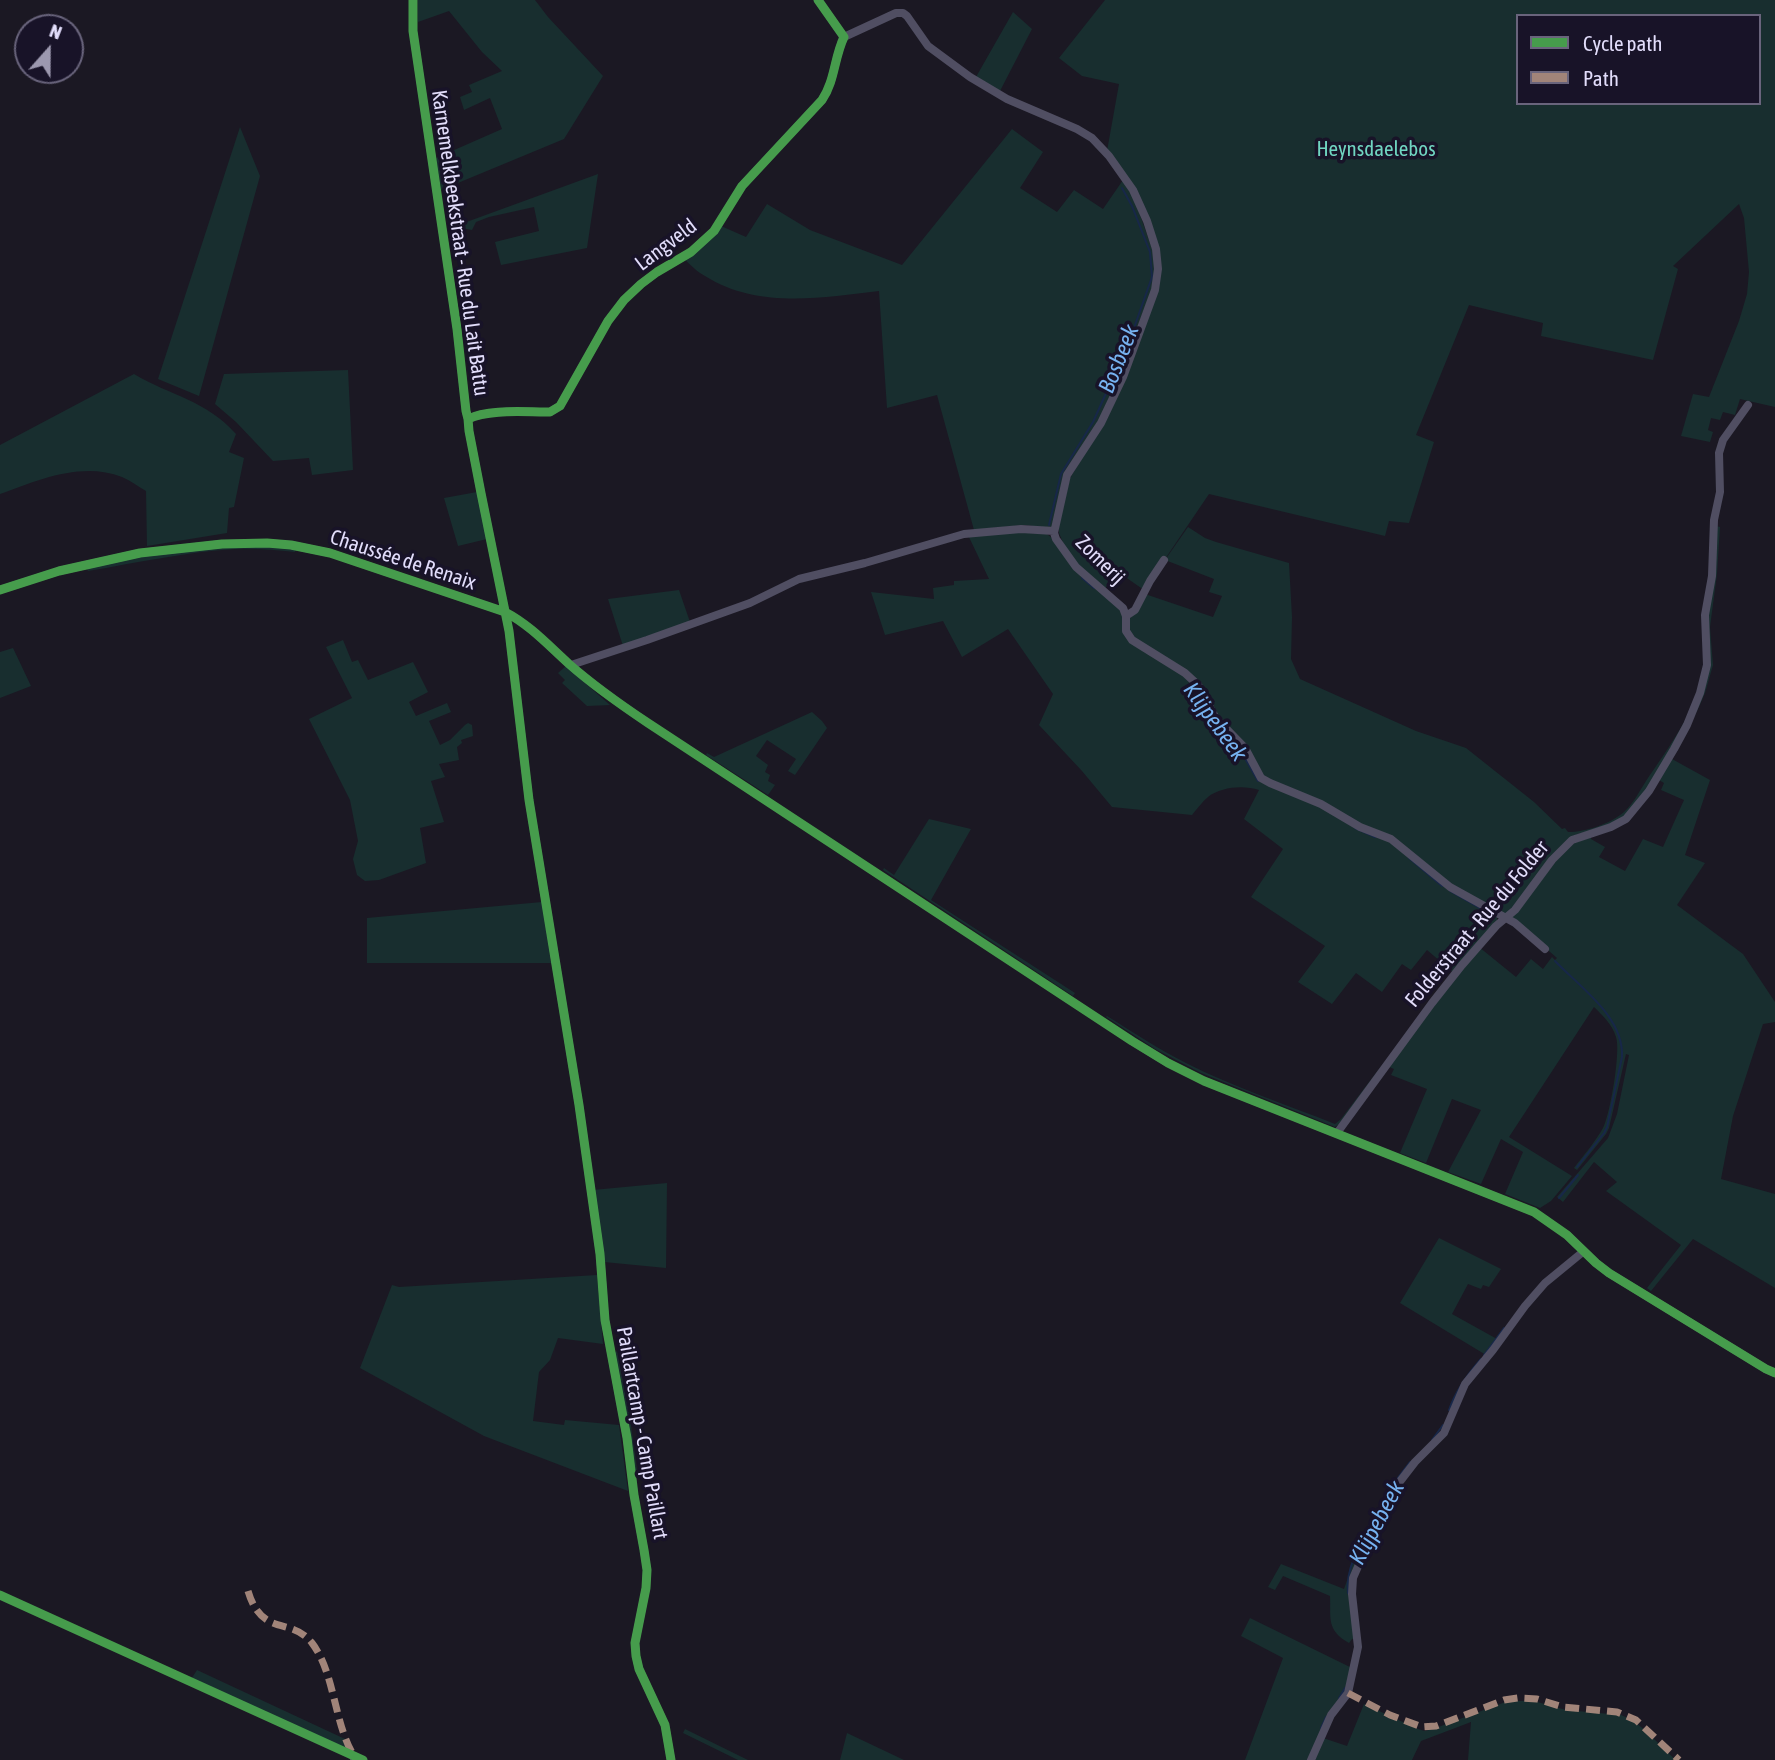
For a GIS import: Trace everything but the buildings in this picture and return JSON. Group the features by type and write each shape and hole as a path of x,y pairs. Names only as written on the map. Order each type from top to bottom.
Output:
{"street":[{"name":"Karnemelkbeekstraat - Rue du Lait Battu","path":"413,0 413,31 457,330 466,411 509,631 529,800 579,1105"},
{"path":"818,0 844,37 895,13 903,13 929,46 970,77 1007,99 1092,138 1124,176 1147,221 1158,260 1155,290 1101,423 1068,475 1054,531"},
{"name":"Langveld","path":"468,419 477,415 550,412 560,406 617,308 653,275 691,252 709,236 742,186 822,100 832,81 844,37"},
{"name":"Folderstraat - Rue du Folder","path":"1338,1133 1462,964 1505,917 1515,910 1567,844 1578,837 1620,823 1630,816 1656,779 1687,726 1702,688 1707,665 1705,624 1712,576 1714,520 1720,492 1719,453 1723,440 1748,405"},
{"name":"Zomerij","path":"571,665 750,603 799,579 969,533 1021,528 1054,531 1056,539 1071,561 1123,608 1126,631 1132,640 1185,673 1198,685 1215,717 1241,743 1261,778 1321,804 1360,827 1391,839 1455,891 1505,917 1545,949"},
{"name":"Chaussée de Renaix","path":"0,590 68,569 140,553 222,544 267,543 339,555 505,612 523,623 614,700 1168,1063 1204,1081 1525,1208 1552,1224 1609,1273 1775,1373"},
{"path":"1126,616 1135,610 1164,560"},
{"name":"Paillartcamp - Camp Paillart","path":"579,1105 600,1254 605,1320 627,1438 647,1570 635,1643 636,1656 639,1669 665,1725 671,1760"},
{"path":"1311,1760 1331,1715 1348,1693 1358,1647 1352,1594 1353,1578 1384,1507 1415,1462 1444,1433 1465,1384 1525,1306 1545,1283 1584,1251"}],"green space":[{"path":"418,0 535,0 603,76 564,139 441,190 436,158 502,129 490,98 464,110 460,97 472,92 469,85 502,71 482,52 449,11 418,22"},
{"name":"Heynsdaelebos","path":"1105,0 1775,0 1775,407 1740,399 1735,415 1723,412 1720,420 1711,418 1708,430 1713,432 1710,442 1681,436 1693,394 1709,397 1747,294 1749,272 1744,218 1739,204 1673,266 1678,269 1653,360 1541,336 1543,323 1469,305 1416,435 1434,442 1409,523 1389,521 1385,536 1209,494 1144,590 1118,572 1104,590 1082,570 1064,545 1059,524 1070,478 1097,433 1160,274 1144,209 1107,151 1119,84 1082,76 1059,58"},
{"path":"1013,12 1032,29 1000,91 976,77"},
{"path":"240,127 260,176 199,396 158,379"},
{"path":"1012,129 1043,152 1020,188 1057,212 1074,190 1103,209 1123,180 1134,198 1154,254 1155,290 1144,309 1100,418 1066,474 1051,528 1024,525 974,530 937,395 887,408 879,291 812,298 768,297 725,286 702,274 684,259 721,226 746,237 767,204 810,230 902,265"},
{"path":"598,174 587,248 501,265 495,242 539,231 534,207 489,217 476,222 472,230 461,228 452,231 450,228"},
{"path":"348,370 353,470 312,475 309,458 273,461 215,404 224,374"},
{"path":"134,374 213,413 236,434 229,452 244,458 234,507 229,508 227,533 147,546 146,491 122,477 107,473 91,471 60,474 0,494 0,445"},
{"path":"477,492 487,539 458,546 444,498"},
{"path":"1716,526 1720,527 1710,627 1713,665 1699,707 1672,759 1710,780 1685,855 1705,863 1677,905 1743,954 1775,1002 1775,1022 1763,1024 1733,1116 1721,1179 1775,1194 1775,1288 1693,1239 1651,1291 1647,1288 1681,1245 1606,1191 1617,1182 1594,1162 1563,1202 1557,1197 1608,1138 1617,1114 1629,1055 1626,1054 1609,1128 1577,1170 1574,1168 1606,1121 1616,1069 1616,1037 1610,1024 1594,1007 1509,1137 1572,1176 1551,1201 1540,1208 1505,1194 1523,1152 1501,1139 1481,1184 1448,1172 1481,1110 1452,1099 1426,1163 1400,1153 1427,1089 1391,1075 1394,1069 1387,1066 1479,947 1516,977 1531,959 1543,969 1552,957 1555,960 1557,958 1511,918 1568,846 1591,835 1591,839 1605,847 1599,857 1625,871 1643,839 1663,847 1684,800 1661,790 1664,783 1659,780 1702,692"},
{"path":"1188,527 1216,542 1289,563 1291,659 1300,679 1416,731 1466,748 1568,832 1598,826 1627,809 1689,714 1701,684 1704,648 1706,660 1704,677 1691,711 1670,754 1633,809 1615,823 1572,837 1548,861 1514,908 1509,913 1503,913 1460,892 1395,840 1361,826 1313,798 1268,781 1259,772 1241,741 1216,716 1194,678 1135,639 1128,630 1127,623 1145,594 1213,617 1222,596 1209,592 1214,579 1165,560"},
{"path":"1014,532 1047,534 1052,538 1122,611 1124,631 1194,683 1240,746 1256,774 1386,839 1497,915 1497,921 1454,973 1427,950 1411,970 1402,964 1382,992 1356,973 1332,1004 1298,982 1325,946 1251,897 1283,849 1244,819 1259,790 1239,787 1219,791 1208,797 1192,815 1112,807 1039,725 1053,694 1008,629 962,657 943,621 885,635 871,592 934,599 933,588 954,585 954,581 989,579 968,535"},
{"path":"243,545 296,549 295,552 216,550 88,571 87,569 141,556"},
{"path":"679,590 690,622 623,646 608,599"},
{"path":"343,640 352,662 358,660 368,680 413,662 428,692 409,702 416,716 447,703 451,712 429,721 440,745 450,740 468,723 472,725 473,736 461,740 462,743 457,747 459,760 439,764 445,777 431,781 444,822 420,828 426,863 379,880 365,881 357,875 353,859 358,841 350,800 309,719 352,698 326,647"},
{"path":"13,648 31,686 0,698 0,652"},
{"path":"566,666 610,705 587,706 562,683 565,680 558,673"},
{"path":"812,712 827,728 795,775 788,771 796,759 767,740 756,756 768,765 765,772 770,775 768,781 775,785 768,795 706,755 707,753 714,757"},
{"path":"929,819 971,829 931,900 1075,993 1073,996 883,870 884,868 894,875"},
{"path":"542,902 551,963 367,963 367,918"},
{"path":"1107,1016 1204,1072 1335,1124 1388,1057 1335,1127 1201,1073 1155,1049"},
{"path":"667,1183 666,1268 604,1262 593,1190"},
{"path":"1439,1238 1501,1269 1489,1287 1483,1285 1481,1289 1468,1284 1452,1314 1497,1339 1486,1355 1400,1303"},
{"path":"597,1275 603,1344 558,1338 550,1360 539,1372 533,1421 564,1425 565,1420 619,1425 628,1491 484,1436 360,1368 392,1285 399,1287"},
{"path":"617,1351 637,1470 634,1470 614,1353"},
{"path":"1359,1546 1363,1548 1351,1575 1356,1640 1352,1639 1349,1643 1333,1628 1330,1596 1283,1576 1275,1590 1268,1587 1281,1564 1344,1589"},
{"path":"1250,1618 1352,1668 1345,1693 1309,1760 1245,1760 1283,1658 1241,1636"},
{"path":"197,1670 345,1739 350,1758 188,1684"},
{"path":"1508,1701 1534,1701 1566,1710 1621,1715 1643,1729 1676,1760 1468,1760 1471,1722 1421,1741 1412,1760 1315,1760 1323,1738 1347,1746 1364,1704 1425,1731"},
{"path":"685,1729 748,1760 738,1760 683,1733"},
{"path":"847,1733 904,1760 840,1760"}],"waterway":[{"name":"Bosbeek","path":"1049,525 1061,474 1093,422 1128,345 1152,277 1150,252 1122,188"},
{"name":"Klijpebeek","path":"1082,578 1094,588"},
{"name":"Klijpebeek","path":"1207,710 1222,730"},
{"name":"Klijpebeek","path":"1238,746 1258,781"},
{"name":"Klijpebeek","path":"1355,828 1375,837"},
{"name":"Klijpebeek","path":"1409,858 1442,886"},
{"name":"Klijpebeek","path":"1450,891 1485,911"},
{"name":"Klijpebeek","path":"1555,961 1609,1016 1621,1042 1622,1057 1607,1127 1577,1167"},
{"name":"Klijpebeek","path":"1559,1198 1578,1175"},
{"name":"Klijpebeek","path":"1484,1355 1504,1328"},
{"name":"Klijpebeek","path":"1449,1410 1462,1383 1481,1359"},
{"name":"Klijpebeek","path":"1432,1440 1443,1425"},
{"name":"Klijpebeek","path":"1397,1479 1410,1462"},
{"name":"Klijpebeek","path":"1387,1494 1393,1484"},
{"name":"Klijpebeek","path":"1348,1593 1349,1572 1353,1561 1379,1508"},
{"name":"Klijpebeek","path":"1339,1698 1345,1688"},
{"name":"Klijpebeek","path":"1321,1728 1326,1717"}],"marked path":[{"path":"248,1591 261,1615 304,1635 320,1655 342,1729 354,1756"},
{"path":"1348,1693 1390,1715 1422,1727 1436,1726 1504,1700 1518,1698 1537,1699 1563,1707 1617,1712 1636,1720 1679,1760"}],"cycle path":[{"path":"413,0 413,31 457,329 466,411 509,631 529,800 579,1105 600,1254 605,1320 627,1438 647,1570 635,1643 636,1656 639,1669 665,1725 671,1760"},
{"path":"468,419 495,412 550,412 560,406 608,321 624,300 657,272 691,252 714,231 742,186 826,93 844,37 818,0"},
{"path":"0,590 59,571 140,553 222,544 267,543 330,553 505,612 531,629 588,680 638,716 1168,1063 1204,1081 1534,1212 1567,1235 1609,1273 1775,1373"},
{"path":"0,1595 363,1760"}]}
